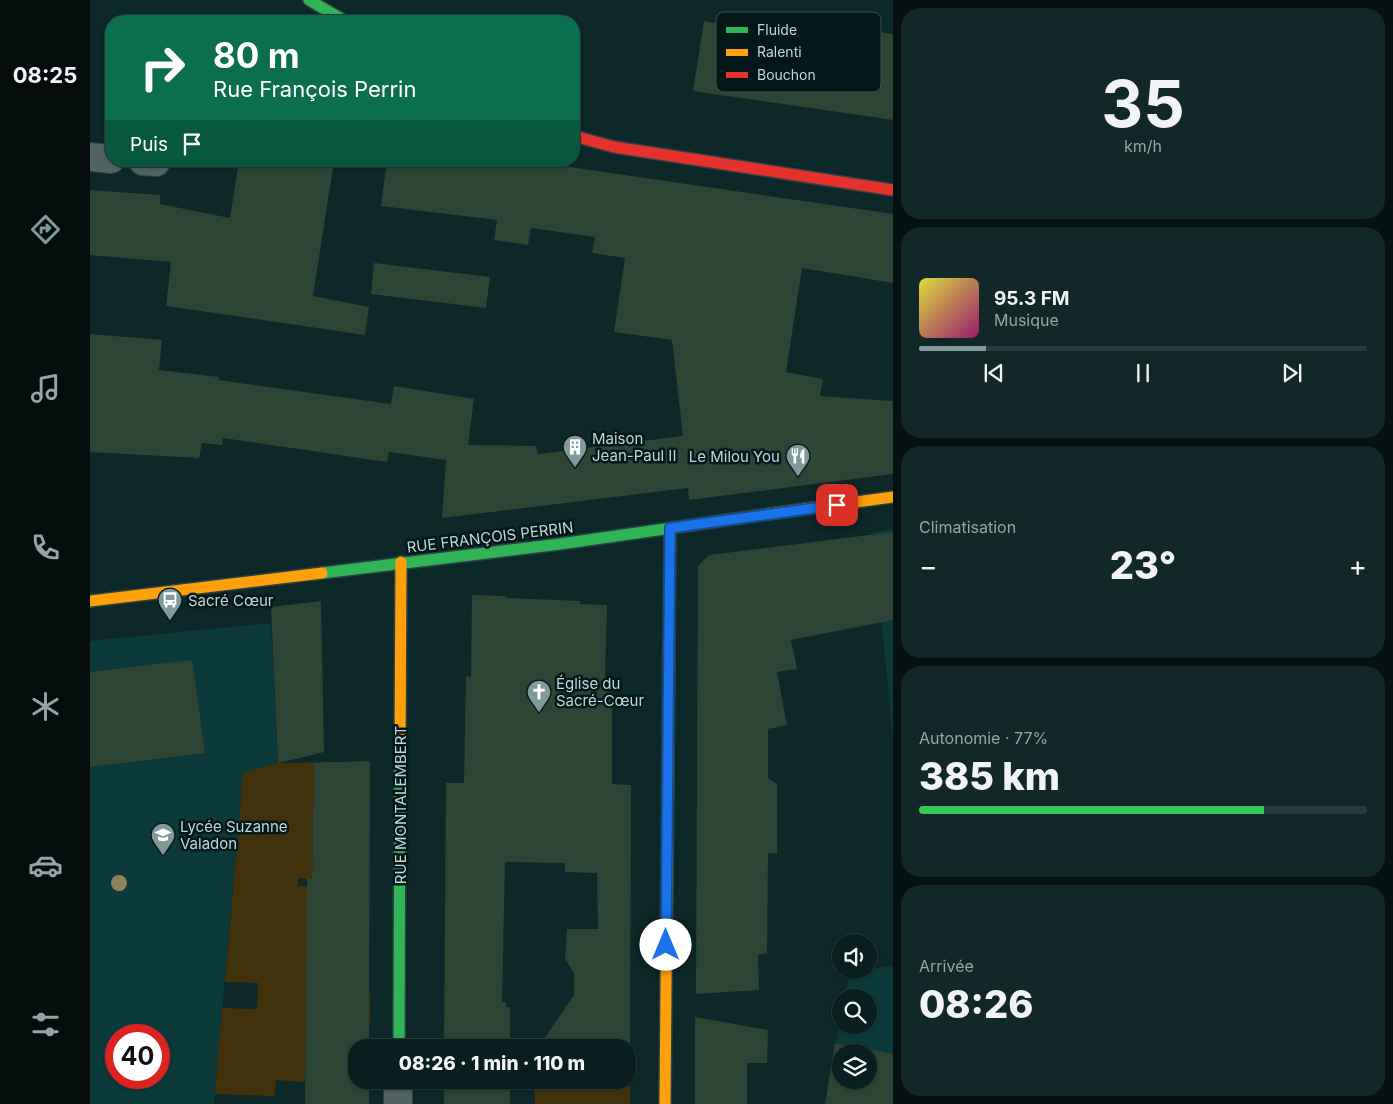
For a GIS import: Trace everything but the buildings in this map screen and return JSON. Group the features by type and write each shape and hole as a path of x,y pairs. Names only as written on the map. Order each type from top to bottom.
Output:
{"main road":[{"path":"309,0 335,15"},
{"path":"580,138 614,147 893,190"},
{"name":"RUE FRANÇOIS PERRIN","path":"90,601 670,528 893,497"},
{"path":"665,1104 670,528"},
{"name":"RUE MONTALEMBERT","path":"399,1039 401,562"}],"street":[{"path":"90,157 105,158"},
{"path":"398,1089 398,1104"}],"shaded area":[{"path":"893,529 893,740 873,532"},
{"name":"Lycée Suzanne Valadon","path":"271,623 278,763 243,773 214,1104 90,1104 90,641"},
{"path":"333,762 334,779 314,778 312,879 298,878 298,886 307,886 309,993 370,994 370,1023 306,1022 305,1082 276,1080 274,1096 215,1094 222,1008 257,1009 258,983 225,982 243,773 278,763"},
{"path":"893,966 893,1104 825,1104 832,1066 832,1089 877,1089 877,1044 836,1044 838,1034 877,1034 877,989 847,989 849,979 877,979 877,968"},
{"path":"534,1089 630,1089 630,1104 535,1104"}],"traffic: fast":[{"path":"309,0 335,15"},
{"path":"322,573 560,544 769,514"},
{"path":"399,1039 400,751"}],"traffic: slow":[{"path":"769,514 893,497"},
{"path":"400,751 401,562"},
{"path":"90,601 322,573"},
{"path":"665,1104 668,752"}],"traffic: jam":[{"path":"580,138 614,147 893,190"},
{"path":"668,752 670,528"}],"place":[{"name":"Maison Jean-Paul II","path":"575,468"},
{"name":"Le Milou You","path":"798,477"},
{"name":"Sacré Cœur","path":"170,621"},
{"name":"Église du Sacré-Cœur","path":"539,713"},
{"name":"Lycée Suzanne Valadon","path":"163,856"}],"route":[{"path":"666,945 668,569 670,528 837,505"}]}
